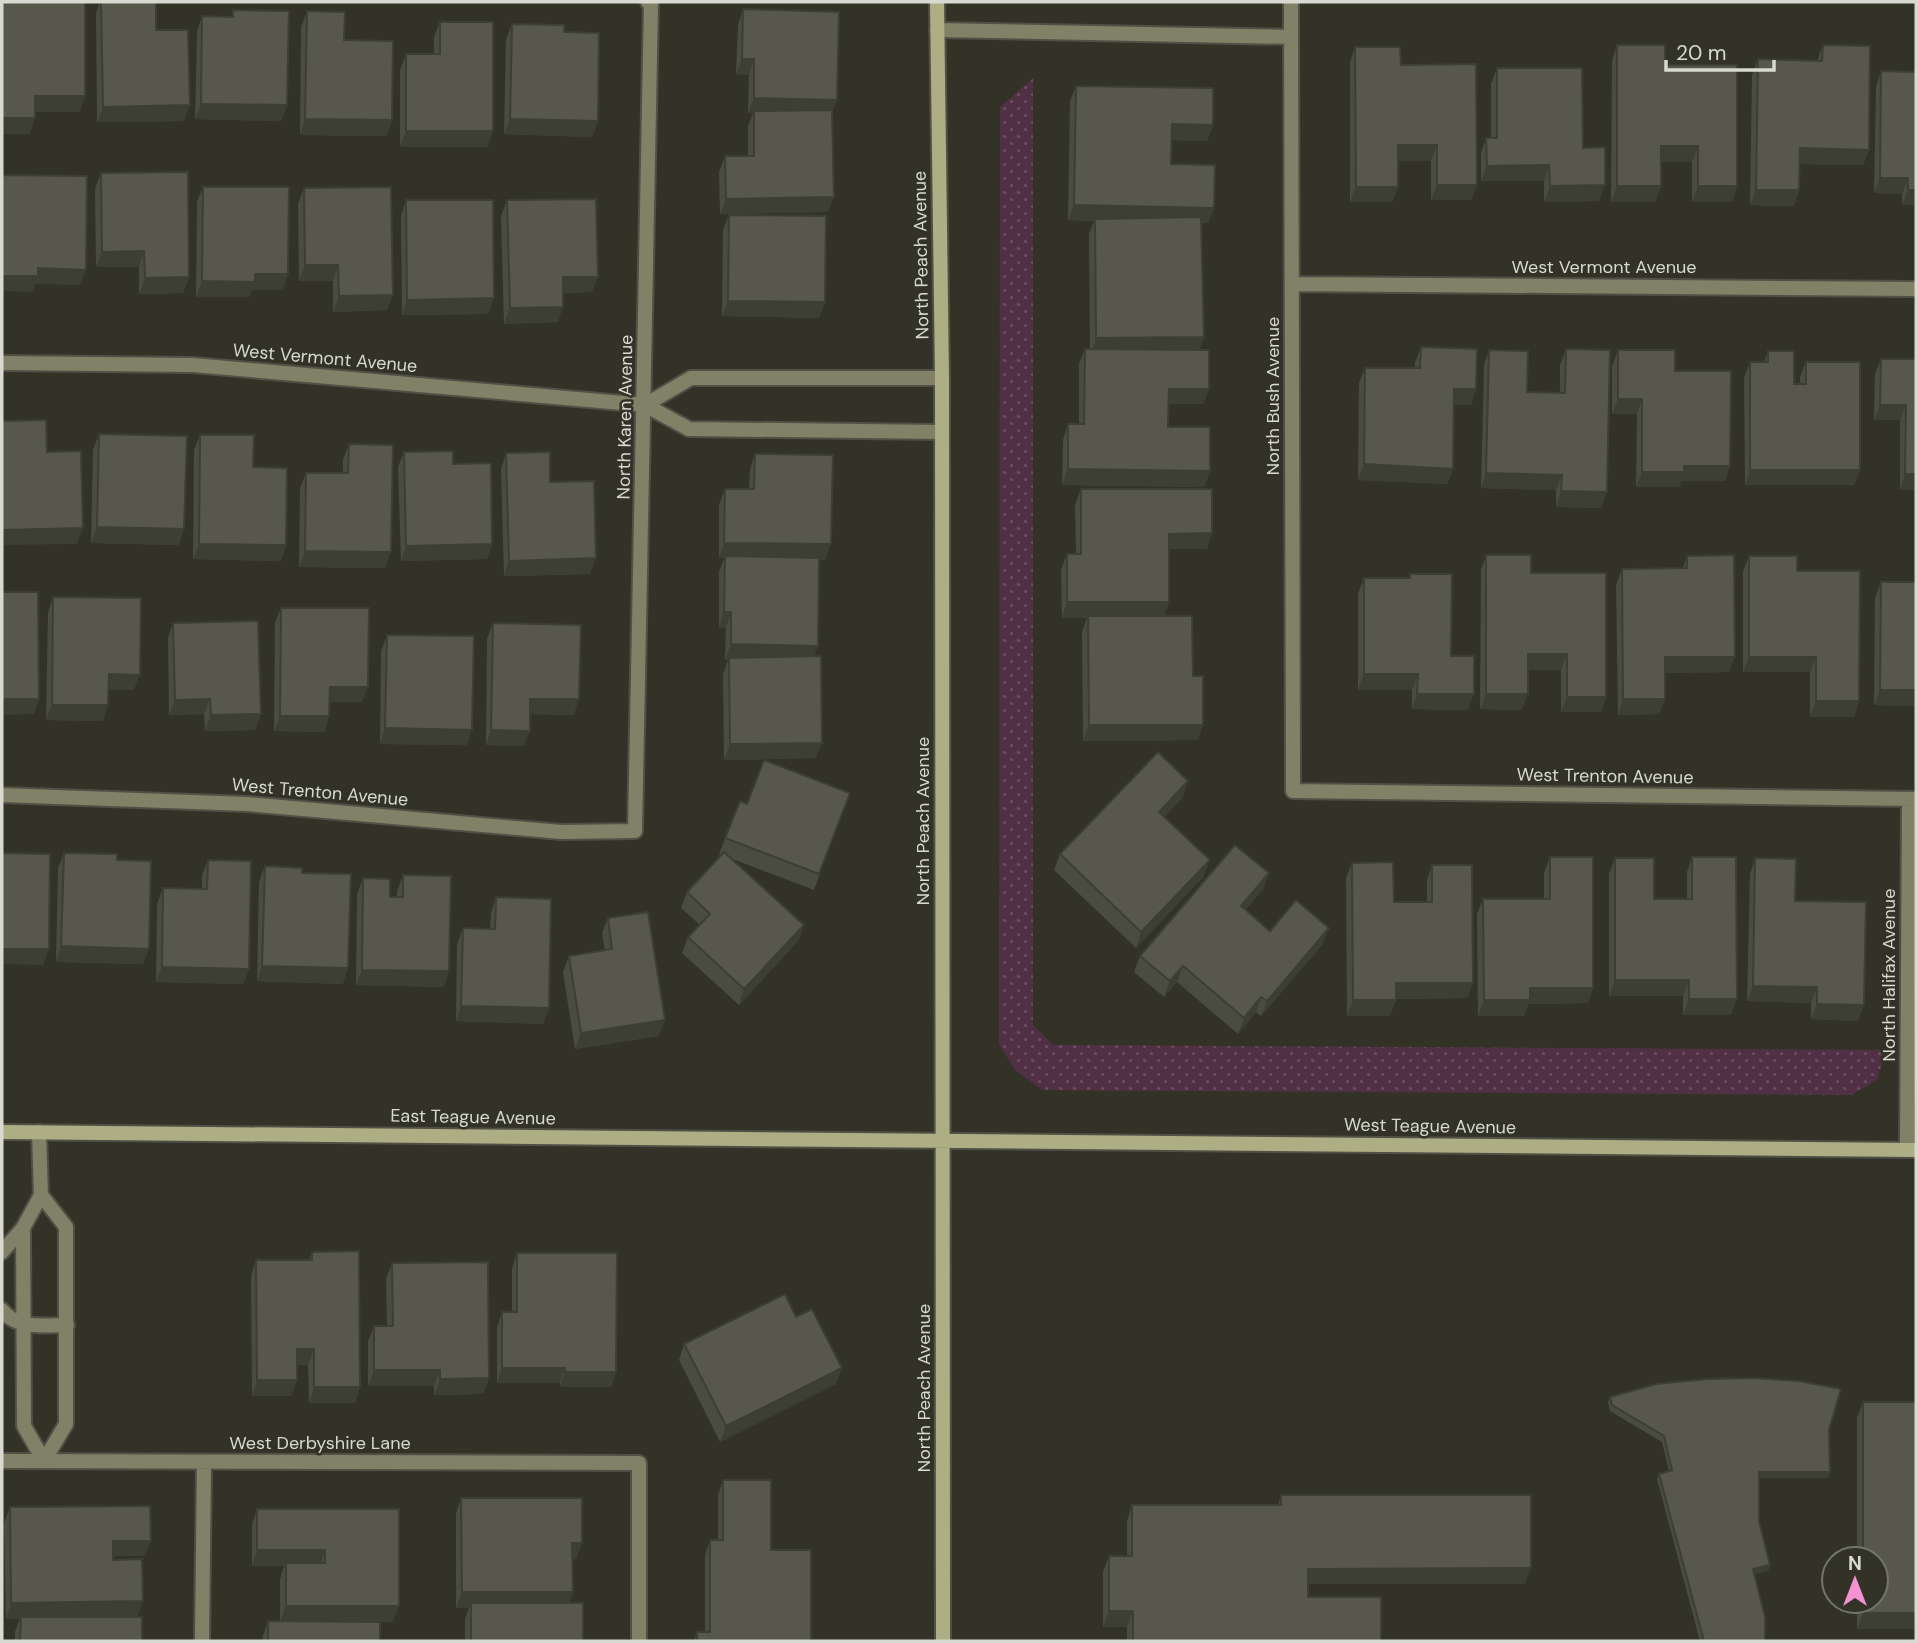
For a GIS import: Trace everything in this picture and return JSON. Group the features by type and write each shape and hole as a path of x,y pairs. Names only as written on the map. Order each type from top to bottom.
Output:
{"street":[{"name":"North Peach Avenue","path":"937,2 942,379 943,1641"},
{"name":"North Bush Avenue","path":"1291,2 1293,791"},
{"name":"North Karen Avenue","path":"635,831 645,405 650,3"},
{"path":"937,30 1291,37"},
{"name":"West Vermont Avenue","path":"1292,284 1916,289"},
{"name":"West Vermont Avenue","path":"2,363 193,365 645,405 689,429 942,432"},
{"path":"645,405 691,379 942,379"},
{"name":"West Trenton Avenue","path":"1293,791 1913,799"},
{"name":"West Trenton Avenue","path":"2,795 247,804 561,832 635,831"},
{"name":"North Halifax Avenue","path":"1912,1150 1913,799"},
{"name":"East Teague Avenue","path":"2,1132 943,1141"},
{"path":"2,1252 23,1228 41,1195 39,1132"},
{"name":"West Teague Avenue","path":"943,1141 1912,1150"},
{"path":"23,1228 24,1426 44,1461 66,1424 66,1227 41,1195"},
{"path":"2,1310 23,1325 67,1325"},
{"name":"West Derbyshire Lane","path":"2,1461 639,1463 639,1641"},
{"path":"202,1641 204,1462"}],"shaded area":[{"path":"1033,78 1033,1025 1053,1045 1886,1050 1877,1080 1851,1095 1042,1090 1015,1070 999,1044 1000,107"}],"building":[{"path":"2,2 85,2 85,96 35,96 35,118 2,118"},
{"path":"101,2 156,2 156,30 188,30 190,105 103,107"},
{"path":"743,9 839,12 837,100 754,98 754,59 742,59"},
{"path":"233,10 289,11 287,105 201,104 202,16 233,17"},
{"path":"307,11 345,12 344,40 393,41 392,120 305,119"},
{"path":"440,22 493,22 493,131 406,131 406,54 440,54"},
{"path":"512,24 564,25 564,32 599,33 598,121 510,119"},
{"path":"1617,45 1665,45 1665,65 1737,65 1737,186 1698,186 1698,146 1661,146 1661,186 1617,186"},
{"path":"1823,45 1870,46 1869,150 1800,148 1799,190 1756,190 1758,59 1822,61"},
{"path":"1355,47 1400,47 1401,65 1476,64 1477,185 1437,185 1437,145 1398,145 1398,187 1356,187"},
{"path":"1497,68 1582,68 1583,148 1605,147 1605,185 1550,186 1549,165 1487,166 1486,138 1497,138"},
{"path":"1881,71 1916,72 1916,190 1908,190 1908,178 1880,178"},
{"path":"1076,86 1213,88 1213,125 1172,124 1171,164 1215,165 1214,208 1074,205"},
{"path":"832,110 834,197 726,199 725,156 754,156 754,111"},
{"path":"188,172 189,277 145,278 144,251 102,252 101,173"},
{"path":"2,175 87,176 86,270 38,268 38,276 2,276"},
{"path":"203,187 289,187 288,274 255,274 255,282 202,281"},
{"path":"391,187 393,295 339,296 338,265 305,265 304,188"},
{"path":"596,199 598,277 563,277 563,307 510,308 507,200"},
{"path":"406,200 493,200 494,298 407,300"},
{"path":"729,215 826,216 825,302 728,301"},
{"path":"1201,217 1204,337 1096,338 1095,219"},
{"path":"1421,347 1477,349 1476,389 1454,389 1453,469 1364,464 1365,368 1420,368"},
{"path":"1085,349 1209,350 1209,389 1169,389 1168,427 1210,427 1210,471 1068,469 1068,424 1084,424"},
{"path":"1566,349 1610,350 1607,492 1561,491 1562,475 1486,473 1489,350 1528,351 1527,392 1565,393"},
{"path":"1618,350 1675,350 1675,371 1731,371 1730,466 1684,466 1684,472 1642,472 1642,399 1618,399"},
{"path":"1768,351 1794,351 1794,384 1806,384 1806,362 1860,362 1860,470 1750,470 1750,362 1768,362"},
{"path":"1881,359 1916,359 1916,474 1905,474 1906,405 1880,405"},
{"path":"46,420 47,452 81,451 83,528 2,530 2,421"},
{"path":"99,434 187,436 184,529 97,527"},
{"path":"200,435 254,435 253,467 287,468 286,545 199,544"},
{"path":"349,444 393,445 391,552 305,551 306,473 348,473"},
{"path":"453,451 453,464 491,463 492,544 406,546 404,452"},
{"path":"550,452 550,482 594,481 596,558 509,561 506,453"},
{"path":"755,454 833,455 831,544 724,543 725,489 754,489"},
{"path":"1081,489 1212,489 1212,533 1169,534 1169,602 1067,602 1067,554 1081,554"},
{"path":"1486,555 1531,555 1531,573 1606,573 1606,697 1567,697 1567,654 1528,654 1528,694 1486,694"},
{"path":"1734,555 1735,657 1665,657 1665,699 1623,699 1622,569 1687,568 1687,556"},
{"path":"725,556 819,558 818,646 731,644 731,612 724,612"},
{"path":"1749,556 1797,556 1797,571 1860,571 1859,701 1816,701 1816,657 1749,657"},
{"path":"1410,574 1452,574 1451,656 1474,656 1474,694 1417,694 1418,674 1364,674 1364,578 1410,578"},
{"path":"1881,582 1916,582 1916,690 1880,690"},
{"path":"2,592 38,592 39,699 2,699"},
{"path":"53,597 141,598 140,675 109,674 108,705 52,705"},
{"path":"281,608 369,608 368,687 330,687 329,716 280,716"},
{"path":"1088,616 1192,616 1193,676 1203,676 1203,725 1089,725"},
{"path":"258,621 261,714 211,715 210,699 175,700 173,623"},
{"path":"493,623 581,625 579,699 530,699 530,731 491,730"},
{"path":"387,635 474,636 472,730 385,728"},
{"path":"821,656 822,743 730,744 729,658"},
{"path":"1158,752 1188,781 1159,812 1210,860 1141,932 1060,854"},
{"path":"764,760 850,793 819,874 725,838 740,801 747,804"},
{"path":"1235,845 1269,873 1241,906 1270,931 1296,900 1329,928 1267,1001 1261,997 1244,1018 1183,966 1170,981 1140,956"},
{"path":"724,852 804,925 744,989 688,937 710,914 687,892"},
{"path":"2,853 50,854 49,949 2,949"},
{"path":"64,853 117,854 117,860 151,861 149,949 61,946"},
{"path":"1550,857 1593,857 1593,988 1530,988 1530,1000 1484,1000 1483,899 1550,899"},
{"path":"1692,857 1736,857 1737,999 1689,999 1689,980 1615,980 1615,858 1654,858 1654,899 1692,899"},
{"path":"1755,858 1796,859 1795,901 1866,902 1864,1005 1817,1004 1817,987 1753,986"},
{"path":"208,860 251,861 249,969 162,967 163,888 207,889"},
{"path":"1393,862 1394,902 1432,902 1432,865 1472,865 1473,983 1396,983 1396,1000 1353,1000 1352,863"},
{"path":"265,866 302,868 302,873 351,874 348,968 262,966"},
{"path":"403,875 451,876 449,971 362,970 363,878 390,879 390,897 403,897"},
{"path":"496,897 551,899 549,1008 461,1006 463,928 495,929"},
{"path":"648,912 665,1020 581,1033 569,956 612,949 608,918"},
{"path":"359,1251 360,1387 314,1387 314,1349 297,1349 297,1380 257,1380 256,1260 312,1260 312,1252"},
{"path":"517,1253 617,1253 616,1372 565,1372 565,1368 502,1368 502,1312 517,1312"},
{"path":"488,1262 489,1378 440,1379 440,1370 374,1370 374,1326 393,1326 392,1263"},
{"path":"785,1294 796,1317 812,1309 842,1368 726,1426 684,1344"},
{"path":"1753,1378 1798,1381 1841,1389 1829,1430 1830,1472 1759,1472 1759,1521 1770,1565 1753,1569 1765,1617 1765,1641 1704,1641 1659,1474 1672,1470 1664,1436 1612,1405 1610,1397 1656,1384"},
{"path":"1863,1402 1916,1402 1916,1613 1890,1613 1890,1545 1863,1545"},
{"path":"723,1480 771,1480 771,1550 811,1550 811,1641 697,1641 697,1632 710,1632 710,1540 723,1540"},
{"path":"1281,1495 1531,1495 1531,1568 1308,1569 1308,1597 1381,1597 1381,1641 1133,1641 1133,1611 1109,1611 1109,1556 1132,1556 1132,1505 1281,1505"},
{"path":"461,1498 582,1498 582,1543 572,1543 573,1592 462,1592"},
{"path":"150,1506 151,1541 113,1541 113,1560 142,1559 143,1601 11,1603 10,1507"},
{"path":"257,1509 399,1509 399,1606 286,1606 286,1563 325,1563 325,1550 257,1550"},
{"path":"471,1603 583,1603 583,1641 471,1641"},
{"path":"21,1617 142,1617 142,1641 20,1641"},
{"path":"268,1621 380,1622 380,1641 268,1641"}]}
